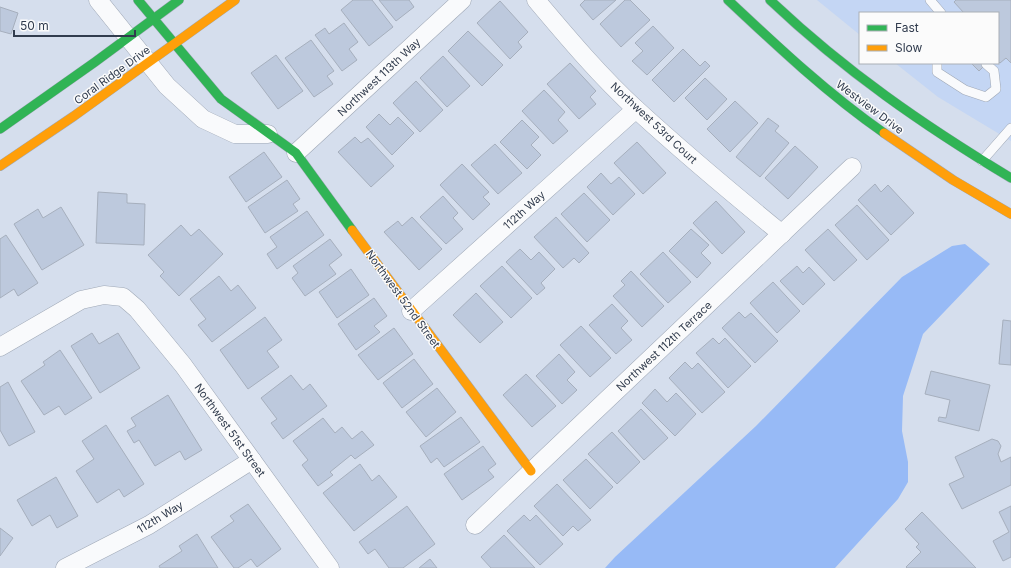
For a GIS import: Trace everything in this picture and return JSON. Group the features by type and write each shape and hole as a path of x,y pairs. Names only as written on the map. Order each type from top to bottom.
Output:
{"street":[{"path":"98,0 167,86 203,119 235,134 268,134"},
{"name":"Northwest 52nd Street","path":"138,0 221,99 296,153 411,311 531,471"},
{"name":"Coral Ridge Drive","path":"0,129 179,0"},
{"name":"Coral Ridge Drive","path":"0,166 74,116 235,0"},
{"name":"Northwest 113th Way","path":"296,153 462,0"},
{"name":"Northwest 53rd Court","path":"536,0 575,46 636,109 708,173 782,234"},
{"name":"Westview Drive","path":"728,0 783,53 860,116 913,154 973,193 1011,214"},
{"name":"Westview Drive","path":"770,0 789,18 879,92 982,161 1011,178"},
{"path":"203,119 221,99"},
{"name":"112th Way","path":"411,311 636,109"},
{"name":"Northwest 112th Terrace","path":"475,526 531,471 852,167"},
{"name":"Northwest 51st Street","path":"0,347 81,300 104,295 123,297 137,309 183,365 330,568"},
{"name":"112th Way","path":"65,568 149,525 252,460"}],"lane":[{"path":"930,0 940,12"},
{"path":"937,64 937,72 965,90 986,97 996,89 994,71 986,64"},
{"path":"982,161 1011,128"}],"shaded area":[{"path":"817,0 1011,0 1011,141 938,97 896,64 999,64 999,12 859,12 859,34"}],"water":[{"path":"965,244 990,264 923,334 903,396 902,431 908,462 908,482 898,499 835,568 605,568 756,426 902,277 952,246"}],"building":[{"path":"353,0 372,0 393,27 369,46 341,10"},
{"path":"379,0 409,0 414,7 396,21"},
{"path":"585,0 616,0 593,20 580,5"},
{"path":"625,0 630,0 650,20 621,47 600,24"},
{"path":"956,0 1011,0 1011,63 1006,58 1000,63 999,62 999,12 963,12 954,2"},
{"path":"500,1 528,32 518,42 522,47 510,59 477,23"},
{"path":"0,7 18,13 11,34 0,31"},
{"path":"344,23 358,42 349,49 357,60 342,71 315,35 325,28 329,34"},
{"path":"653,26 674,48 647,75 632,61 643,51 635,43"},
{"path":"468,31 503,65 482,86 448,51"},
{"path":"311,40 334,71 327,76 333,84 314,97 285,58"},
{"path":"683,49 700,66 705,61 710,66 674,102 652,80"},
{"path":"276,55 303,91 278,109 251,73"},
{"path":"443,56 470,86 447,107 420,78"},
{"path":"570,63 596,91 590,97 596,104 579,119 547,84"},
{"path":"972,64 986,64 979,71"},
{"path":"705,78 727,99 707,120 685,98"},
{"path":"416,81 443,110 420,132 393,103"},
{"path":"544,90 565,112 558,120 568,131 553,144 522,111"},
{"path":"735,101 758,123 730,152 707,129"},
{"path":"379,114 390,125 398,117 414,133 392,155 366,127"},
{"path":"768,118 779,126 775,131 789,143 760,177 736,157"},
{"path":"522,120 539,137 531,145 541,155 527,169 500,142"},
{"path":"355,137 361,143 368,138 394,166 371,187 338,152"},
{"path":"637,142 666,173 643,194 614,163"},
{"path":"495,144 522,173 498,194 471,165"},
{"path":"795,146 818,167 788,199 765,178"},
{"path":"264,152 282,177 246,202 229,177"},
{"path":"462,164 489,192 483,197 490,204 473,220 440,185"},
{"path":"601,173 611,184 619,177 635,194 613,215 587,187"},
{"path":"287,180 300,199 293,204 298,211 265,233 248,207"},
{"path":"875,184 881,192 888,185 914,213 891,235 858,200"},
{"path":"98,192 127,194 127,203 145,204 144,245 96,243"},
{"path":"584,193 610,220 587,242 561,214"},
{"path":"443,196 458,213 453,218 463,229 446,244 420,217"},
{"path":"716,201 745,232 722,254 693,223"},
{"path":"857,205 889,240 867,260 835,225"},
{"path":"61,207 84,245 42,270 14,224 38,209 43,218"},
{"path":"307,211 324,235 277,269 267,254 277,247 270,237"},
{"path":"412,217 442,249 419,270 384,232 398,221 402,226"},
{"path":"556,217 589,253 579,263 574,258 563,268 534,237"},
{"path":"181,225 191,236 199,229 223,254 179,296 160,276 164,272 148,255"},
{"path":"691,229 709,245 701,253 711,263 697,278 669,251"},
{"path":"828,229 857,260 834,281 805,250"},
{"path":"6,235 38,283 18,296 14,289 0,298 0,239"},
{"path":"330,239 342,255 329,265 336,274 305,296 292,278 298,273 293,266"},
{"path":"520,249 531,260 539,252 555,269 541,283 545,288 537,295 506,262"},
{"path":"663,252 691,282 668,303 640,274"},
{"path":"502,266 532,298 511,318 480,286"},
{"path":"797,266 803,273 809,267 825,284 803,305 780,281"},
{"path":"351,269 369,295 337,318 319,292"},
{"path":"631,271 664,306 642,327 613,296 625,285 621,281"},
{"path":"219,276 231,291 238,285 256,308 212,342 198,325 206,319 190,299"},
{"path":"773,282 800,311 777,333 750,303"},
{"path":"476,293 503,322 480,343 453,315"},
{"path":"374,298 387,316 374,326 380,332 356,350 338,324"},
{"path":"612,304 628,321 621,328 632,340 616,354 589,325"},
{"path":"739,312 745,318 751,313 778,341 755,363 722,328"},
{"path":"265,317 282,340 267,351 279,367 248,389 220,350"},
{"path":"1003,320 1011,321 1011,365 999,364"},
{"path":"581,326 611,358 590,377 560,345"},
{"path":"394,328 413,354 378,380 358,355"},
{"path":"92,333 99,344 118,333 140,368 100,393 71,346"},
{"path":"713,338 719,344 725,338 751,366 728,388 696,353"},
{"path":"60,350 92,398 65,415 59,406 44,415 21,381 45,365 43,362"},
{"path":"559,354 575,372 567,380 577,390 562,404 536,376"},
{"path":"414,359 433,384 402,408 383,383"},
{"path":"685,362 692,369 698,363 725,392 702,413 669,378"},
{"path":"931,371 990,385 979,431 938,421 939,417 946,418 950,400 925,394"},
{"path":"526,374 556,406 532,427 503,395"},
{"path":"291,375 303,390 310,384 327,406 283,439 271,423 277,419 261,398"},
{"path":"8,382 35,432 9,446 0,430 0,387"},
{"path":"437,388 456,412 426,437 406,412"},
{"path":"655,389 667,402 676,393 696,414 675,436 642,403"},
{"path":"168,395 202,450 185,460 180,451 155,466 139,440 134,443 127,431 136,426 131,418"},
{"path":"641,409 668,438 644,460 618,431"},
{"path":"461,417 480,442 444,467 437,458 431,463 420,446"},
{"path":"323,418 335,433 342,427 352,439 362,431 374,445 355,459 351,455 330,472 333,475 318,486 302,465 308,460 293,441"},
{"path":"106,425 144,484 124,497 119,489 97,503 76,471 94,459 82,441"},
{"path":"612,432 640,462 617,484 588,454"},
{"path":"992,439 998,441 1001,446 998,454 1001,462 1011,457 1011,485 962,509 949,484 964,477 955,457"},
{"path":"483,446 496,464 488,470 494,477 462,500 444,474"},
{"path":"586,459 613,487 590,509 563,480"},
{"path":"360,464 372,481 379,475 397,497 354,531 323,493"},
{"path":"56,477 78,516 57,528 50,515 32,526 17,500"},
{"path":"557,484 591,520 578,531 573,526 563,536 534,506"},
{"path":"248,504 281,549 257,567 251,559 238,568 234,568 211,537 234,521 230,516"},
{"path":"407,506 435,544 403,568 389,568 375,549 368,554 359,542"},
{"path":"1011,506 1011,557 1003,561 993,541 1009,532 999,512"},
{"path":"922,512 976,568 906,567 921,552 916,547 919,544 905,529"},
{"path":"524,515 530,521 536,515 563,544 540,565 507,531"},
{"path":"0,528 13,538 0,556"},
{"path":"197,534 218,568 160,568 159,566 182,551 179,546"},
{"path":"504,535 535,568 491,568 481,557"},
{"path":"430,559 437,568 419,568"}],"traffic: fast":[{"path":"138,0 221,99 296,153 352,230"},
{"path":"0,129 179,0"},
{"path":"728,0 823,86 884,133"},
{"path":"770,0 798,26 856,74 947,138 1011,178"}],"traffic: slow":[{"path":"0,166 74,116 235,0"},
{"path":"884,133 953,180 1011,214"},
{"path":"352,230 531,471"}]}
